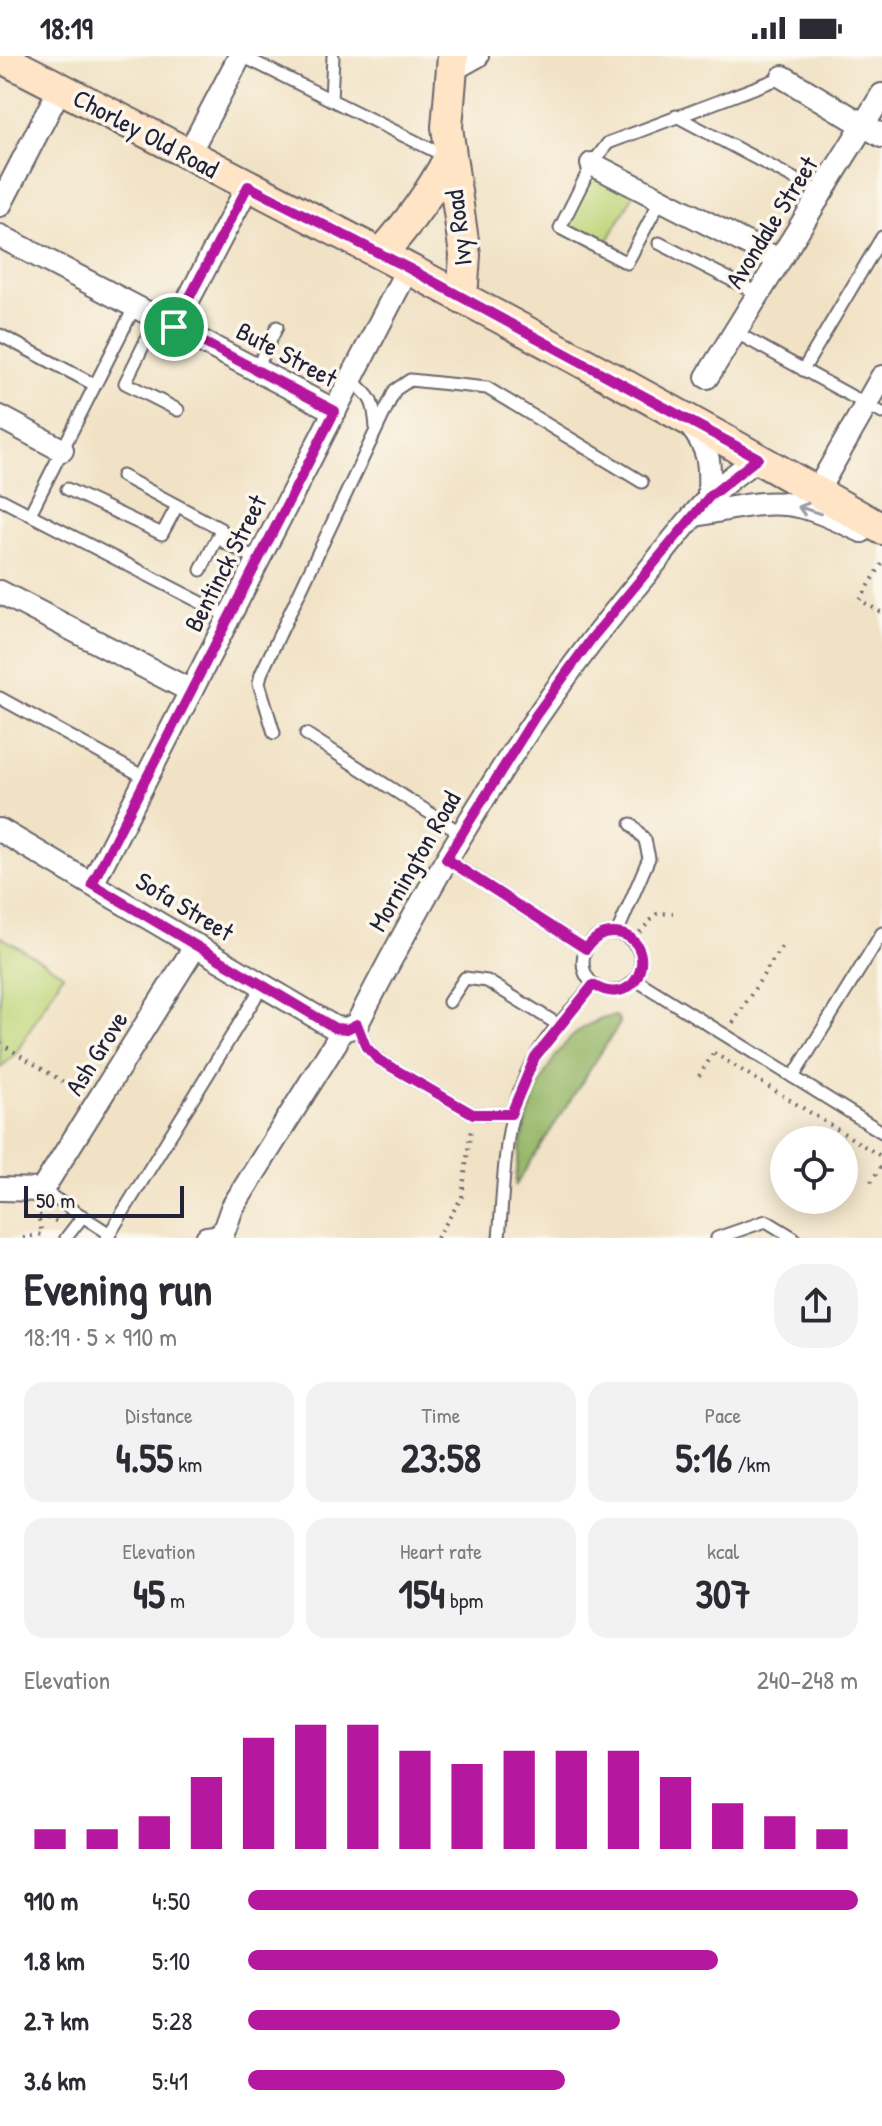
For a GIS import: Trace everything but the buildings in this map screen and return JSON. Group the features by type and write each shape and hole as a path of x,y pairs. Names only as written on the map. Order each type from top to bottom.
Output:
{"main road":[{"name":"Chorley Old Road","path":"0,57 408,268 682,415 882,529"},
{"name":"Ivy Road","path":"461,61 447,114 449,158 465,255 462,298"},
{"name":"Ivy Road","path":"381,254 407,226 430,194 449,158"}],"street":[{"path":"188,155 241,56"},
{"path":"783,77 873,130"},
{"path":"3,190 60,88"},
{"name":"Avondale Street","path":"707,377 821,193 873,130 882,95"},
{"path":"592,164 779,260"},
{"path":"166,323 248,186"},
{"name":"Bute Street","path":"0,236 335,411"},
{"name":"Bentinck Street","path":"92,884 408,268"},
{"path":"817,491 874,408 882,377"},
{"path":"682,415 703,441 707,451 709,497"},
{"path":"0,417 62,450"},
{"name":"Mornington Road","path":"218,1237 232,1208 336,1042 349,1027 461,833 536,715 592,638 709,497 758,458"},
{"path":"695,515 764,504 787,504 805,507 882,539"},
{"path":"0,592 191,691"},
{"name":"Sofa Street","path":"0,830 263,985 349,1027"},
{"name":"Ash Grove","path":"42,1190 196,945"},
{"path":"0,1189 42,1190"}],"lane":[{"path":"241,56 449,158"},
{"path":"331,100 333,56"},
{"path":"661,199 627,263 560,228 592,164 608,143 783,77"},
{"path":"676,116 821,193"},
{"path":"803,370 882,237"},
{"path":"659,243 759,294"},
{"path":"30,514 135,306"},
{"path":"166,323 125,383 178,410"},
{"path":"256,370 277,327"},
{"path":"735,332 874,408"},
{"path":"0,335 95,385"},
{"path":"351,380 369,395 375,407 376,429"},
{"path":"274,733 259,683 261,674 395,390 410,380 487,388 642,482"},
{"path":"122,476 221,529 224,542 258,560"},
{"path":"67,489 162,534 177,506"},
{"path":"0,499 229,617"},
{"path":"201,570 221,529"},
{"path":"0,698 146,778"},
{"path":"306,734 461,833"},
{"path":"617,933 649,858 645,840 631,824"},
{"path":"446,859 586,949"},
{"path":"617,933 632,940 641,956 642,966 636,980 618,991 609,992 593,985 584,969 586,949 596,937 617,933"},
{"path":"793,1077 882,933"},
{"path":"449,1002 465,978 487,981 559,1025"},
{"path":"636,980 882,1132"},
{"path":"42,1190 108,1236 263,985"},
{"path":"499,1238 511,1114 535,1057 593,985"},
{"path":"349,1027 379,1060 473,1114 511,1114"},
{"path":"66,1238 79,1214"},
{"path":"717,1238 766,1221 794,1238"}],"path":[{"path":"882,564 860,600 882,613"},
{"path":"632,940 657,914 673,913"},
{"path":"699,1076 783,944"},
{"path":"0,1043 97,1103"},
{"path":"714,1053 882,1157"},
{"path":"437,1238 462,1197 473,1114"},
{"path":"871,1182 882,1165"},
{"path":"23,1238 42,1234 38,1215 67,1224 79,1214"}],"green space":[{"path":"592,164 637,188 603,250 560,228"},
{"path":"0,936 63,974 16,1053 0,1068"},
{"path":"616,1016 620,1023 515,1186 531,1108 555,1058 571,1038 592,1023"}],"route":[{"path":"248,186 408,268 758,458 709,497 592,638 536,715 446,859 586,949 596,937 614,932 632,940 641,956 642,966 633,983 609,992 593,985 549,1037 523,1080 511,1114 473,1114 379,1060 366,1047 357,1024 347,1029 335,1028 92,884 335,411 174,327 248,186"}]}
